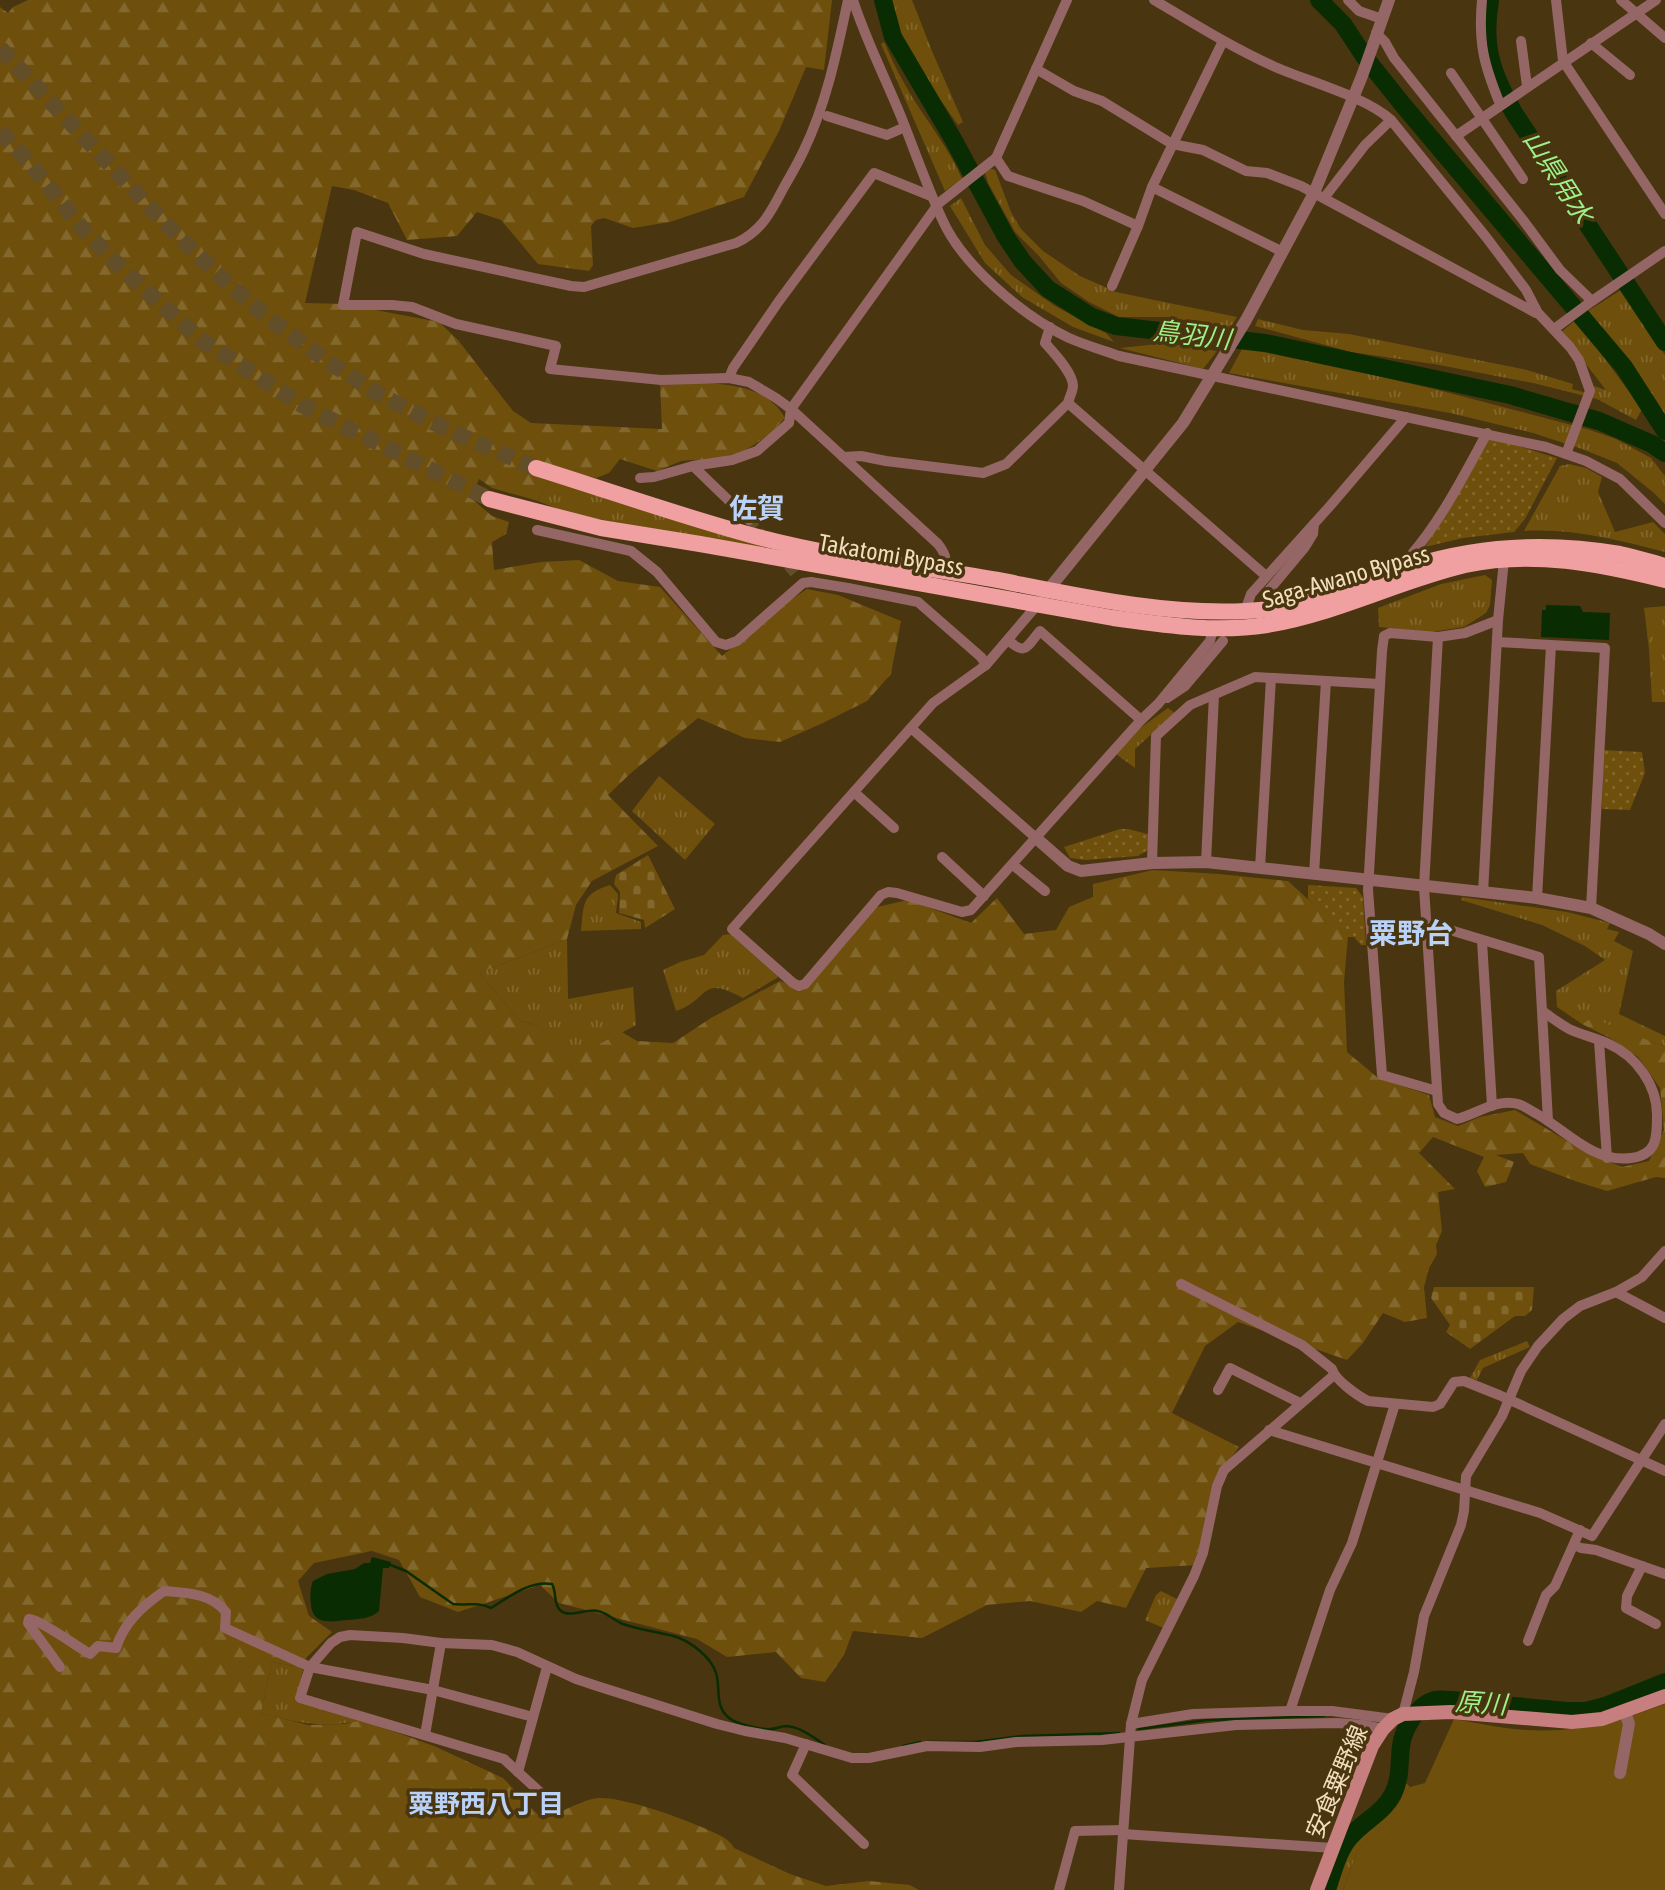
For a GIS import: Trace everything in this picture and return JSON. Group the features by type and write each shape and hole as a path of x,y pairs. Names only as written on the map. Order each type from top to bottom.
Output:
{"highway":[{"name":"Takatomi Bypass","path":"536,468 759,537 826,552 1048,590"},
{"name":"Takatomi Bypass","path":"489,499 601,528 1038,604"},
{"name":"Saga-Awano Bypass","path":"1048,590 1192,611 1245,611 1297,605 1412,567 1481,550 1550,546 1622,555 1665,566"},
{"name":"Saga-Awano Bypass","path":"1038,604 1218,635 1306,617 1466,565 1504,560 1547,559 1592,564 1665,580"}],"main road":[{"path":"1397,1719 1425,1713 1451,1712 1572,1722 1602,1719 1665,1696"},
{"name":"安食粟野線","path":"1317,1890 1372,1746 1397,1719"}],"street":[{"path":"848,0 832,72 805,149 771,211 759,229 748,237 736,243 584,287 424,254 357,232 343,305 392,304 412,307 456,324 556,346 550,369 662,380 729,378 749,382 791,409 938,544 947,560 946,571"},
{"path":"853,0 931,196 938,205 942,221 967,258 987,280 1013,303 1050,327 1075,340 1119,356 1567,450 1620,479 1665,523"},
{"path":"640,478 732,460 757,451 789,423 791,409 938,205 992,161 1067,0"},
{"path":"1154,0 1223,41 1271,65 1384,114 1494,247 1526,290 1538,313"},
{"path":"1349,0 1359,11 1382,19"},
{"path":"1319,196 1389,0"},
{"path":"1482,0 1481,49 1486,68 1504,102"},
{"path":"1556,0 1563,61 1665,214"},
{"path":"1621,0 1665,38"},
{"path":"1456,136 1656,0"},
{"path":"1375,35 1385,42 1394,58 1560,270 1589,303"},
{"path":"1112,286 1152,187 1223,41"},
{"path":"1521,41 1527,86"},
{"path":"1591,43 1630,75"},
{"path":"1036,69 1074,91 1102,101 1172,144 1203,150 1246,171 1267,173 1319,196 1538,313 1557,327 1579,360 1590,391 1567,450"},
{"path":"1451,74 1522,179"},
{"path":"827,116 887,135 905,127"},
{"path":"1218,635 971,910 967,912 897,893 888,892 881,895 805,984 799,986 732,929 933,703 986,665 1038,604 1183,424 1246,320 1283,252 1319,196 1391,120"},
{"path":"992,161 1008,176 1083,201 1138,226"},
{"path":"729,378 779,301 874,173 931,196"},
{"path":"1152,187 1283,252"},
{"path":"1557,327 1665,251"},
{"path":"842,457 861,456 983,473 1006,464 1068,402 1073,385 1066,369 1045,343 1050,327"},
{"path":"1068,402 1266,576"},
{"path":"1245,611 1251,594 1406,417"},
{"path":"1412,567 1411,555 1448,502 1487,433"},
{"path":"693,466 749,520"},
{"path":"1265,595 1305,547 1313,534 1314,523"},
{"path":"537,530 631,551 657,572 716,642 726,645 737,641 799,579 918,602 981,657 986,665"},
{"path":"1483,893 1498,620 1504,560"},
{"path":"1437,1091 1382,1075 1369,881 1384,636 1390,633 1438,637 1465,633 1498,620"},
{"path":"1007,640 1018,649 1026,648 1040,631 1141,720"},
{"path":"1158,704 1185,686 1218,635"},
{"path":"1438,637 1424,887 1438,1104 1444,1113 1457,1119 1505,1102 1520,1104 1591,1151 1607,1158 1621,1160 1640,1157 1650,1151 1657,1136 1657,1108 1649,1080 1636,1064 1611,1045 1570,1029 1542,1011"},
{"path":"1497,642 1605,648 1591,908"},
{"path":"1537,898 1551,645"},
{"path":"1152,863 1157,736 1190,705 1255,677 1380,684"},
{"path":"1261,868 1270,678"},
{"path":"1314,874 1326,681"},
{"path":"1206,862 1214,695"},
{"path":"911,728 1068,866 1081,871 1152,863 1206,862 1537,898 1591,908 1665,944"},
{"path":"853,792 894,828"},
{"path":"942,857 984,896"},
{"path":"1013,865 1045,891"},
{"path":"1427,923 1539,957 1548,1121"},
{"path":"1482,941 1492,1106"},
{"path":"1600,1041 1607,1158"},
{"path":"1397,1719 1414,1672 1424,1616 1461,1525 1466,1476 1502,1416 1521,1371 1538,1346 1563,1319 1595,1298 1616,1292 1642,1278 1665,1251"},
{"path":"1181,1284 1302,1345 1332,1369 1334,1376 1368,1401 1433,1407 1440,1404 1454,1382 1464,1381 1665,1471"},
{"path":"1616,1292 1665,1318"},
{"path":"1218,1390 1230,1368 1300,1404"},
{"path":"1119,1890 1131,1724 1142,1680 1203,1553 1217,1486 1224,1470 1334,1376"},
{"path":"1290,1711 1330,1590 1352,1543 1395,1404"},
{"path":"1269,1430 1540,1513 1592,1536 1665,1424"},
{"path":"1528,1641 1546,1595 1555,1586 1580,1530"},
{"path":"1574,1545 1665,1574"},
{"path":"1642,1566 1627,1596 1626,1608 1656,1624"},
{"path":"60,1667 28,1623 29,1619 40,1622 90,1654 98,1646 116,1648 127,1624 145,1604 164,1591 193,1594 220,1604 226,1612 225,1629 310,1667 433,1690 533,1717"},
{"path":"553,1804 504,1759 300,1698 310,1667 331,1643 349,1635 492,1645 517,1652 576,1679 716,1724 785,1738 841,1755 869,1758 927,1746 980,1747 1016,1742 1102,1740 1236,1725 1364,1725 1397,1719"},
{"path":"425,1735 441,1643"},
{"path":"518,1772 547,1667"},
{"path":"1131,1724 1193,1714 1290,1711 1332,1711 1397,1719"},
{"path":"1620,1773 1629,1724 1625,1712"},
{"path":"806,1744 792,1775 864,1844"},
{"path":"1059,1890 1075,1831 1123,1832 1333,1848"}],"green space":[{"path":"28,0 832,0 824,70 806,67 779,131 744,197 670,222 633,228 604,218 596,220 591,226 593,265 589,271 538,264 501,220 477,212 457,236 407,240 388,203 354,190 332,186 305,303 344,304 439,322 458,340 513,411 531,423 662,429 660,384 693,383 729,385 762,395 775,405 785,418 769,435 744,451 706,462 681,461 657,471 620,459 609,473 596,478 573,472 549,480 538,501 492,488 479,479 471,498 492,516 509,522 506,534 492,542 494,570 541,562 579,560 618,581 660,587 722,656 807,589 838,595 901,621 891,674 867,701 780,742 745,738 698,718 608,795 658,846 592,881 576,905 567,939 479,973 520,1021 539,1026 573,1058 622,1032 637,1041 673,1043 711,1018 780,981 798,988 856,923 877,907 908,900 971,923 997,898 1024,934 1056,930 1069,907 1093,897 1093,884 1153,870 1288,881 1348,936 1344,982 1347,1052 1378,1078 1429,1095 1435,1117 1458,1126 1480,1117 1515,1110 1582,1150 1622,1167 1649,1161 1664,1130 1660,1088 1638,1057 1610,1038 1582,1024 1592,1018 1665,1047 1665,1178 1656,1177 1607,1191 1530,1164 1523,1153 1496,1155 1514,1162 1506,1182 1485,1187 1477,1171 1484,1157 1433,1137 1419,1153 1455,1189 1438,1192 1442,1231 1436,1245 1437,1254 1429,1268 1424,1287 1427,1318 1405,1322 1383,1313 1363,1343 1347,1360 1238,1322 1205,1346 1172,1413 1239,1447 1218,1476 1196,1565 1146,1568 1126,1608 1097,1601 1081,1612 1030,1601 987,1605 922,1638 853,1631 844,1655 825,1682 801,1678 776,1652 727,1657 697,1639 559,1603 540,1585 458,1612 420,1597 399,1560 372,1551 314,1563 298,1581 309,1616 332,1632 300,1667 272,1662 261,1713 308,1725 344,1724 362,1720 434,1746 503,1778 543,1820 587,1801 611,1799 644,1806 697,1825 723,1837 734,1848 790,1874 826,1886 869,1881 910,1885 919,1890 0,1890 0,7 8,13 13,7"},
{"path":"890,0 912,0 963,122 958,125 909,50"},
{"path":"884,42 898,72 949,153 962,179 945,191 881,44"},
{"path":"995,170 1011,212 1021,229 1043,251 1080,276 1116,292 1237,317 1229,330 1170,317 1119,317 1089,302 1061,283 1015,232 988,183 985,172"},
{"path":"961,198 985,245 1011,275 1055,306 1106,333 1114,342 1073,327 1022,297 985,263 950,206"},
{"path":"1621,290 1665,355 1665,428 1583,314"},
{"path":"1258,319 1303,330 1349,334 1527,370 1573,384 1572,389 1591,394 1594,386 1606,390 1561,332 1576,320 1642,409 1636,420 1597,399 1533,383 1434,364 1351,352 1255,326"},
{"path":"1167,343 1217,351 1203,369 1120,348"},
{"path":"1242,349 1262,349 1442,391 1616,439 1651,458 1665,476 1665,504 1617,463 1533,433 1450,413 1229,373"},
{"path":"1490,437 1557,458 1525,519 1514,532 1463,538 1425,547"},
{"path":"1569,464 1586,468 1602,477 1598,492 1615,532 1653,522 1665,534 1665,552 1577,533 1524,531 1560,466"},
{"path":"549,480 771,545 770,551 571,514 538,501"},
{"path":"1485,575 1492,580 1490,605 1486,613 1464,627 1431,632 1379,627 1378,608 1441,584"},
{"path":"1665,606 1665,702 1652,702 1644,608"},
{"path":"1168,708 1175,713 1135,749 1135,768 1116,754 1139,729"},
{"path":"1603,750 1642,752 1645,773 1630,810 1602,809"},
{"path":"659,776 715,824 685,860 632,811"},
{"path":"1120,829 1148,834 1148,850 1138,856 1086,860 1070,858 1064,847"},
{"path":"648,855 675,909 645,928 644,920 619,913 620,892 614,884 616,875"},
{"path":"610,885 618,894 616,913 641,922 641,929 581,931 589,896"},
{"path":"1308,885 1356,888 1363,897 1366,945 1361,945 1354,937 1346,937 1308,899"},
{"path":"1462,897 1567,912 1610,923 1607,929 1619,932 1614,941 1633,951 1619,1014 1665,1036 1665,1047 1592,1019 1582,1024 1557,1007 1556,991 1605,960 1585,946 1542,925 1461,900"},
{"path":"732,934 782,975 743,998 729,991 712,988 676,1011 663,970 704,955 723,935"},
{"path":"567,939 568,999 633,987 636,1025 573,1059 539,1026 520,1021 479,973"},
{"path":"1434,1287 1534,1287 1532,1310 1525,1316 1515,1316 1470,1349 1446,1332 1450,1325 1431,1298"},
{"path":"1527,1341 1530,1347 1483,1368 1477,1380 1470,1378 1480,1360"},
{"path":"1161,1591 1179,1600 1168,1630 1145,1620 1156,1595"},
{"path":"272,1662 300,1667 303,1670 296,1700 362,1720 311,1724 261,1713"},
{"path":"1665,1704 1665,1890 1343,1890 1357,1852 1373,1831 1410,1787 1425,1783 1454,1719 1519,1729 1564,1730 1631,1716"},
{"path":"1396,1782 1405,1782 1410,1787 1357,1852 1343,1890 1325,1890 1340,1847 1356,1827 1394,1794"}],"shaded area":[{"path":"1546,605 1580,606 1583,612 1610,613 1609,640 1541,637 1542,610 1546,610"},
{"path":"372,1557 391,1562 389,1568 383,1568 379,1611 364,1618 334,1621 323,1621 315,1616 310,1598 313,1581 327,1574 370,1563"}],"waterway":[{"name":"鳥羽川","path":"883,0 893,37 1006,237 1023,262 1048,289 1092,317 1116,326 1265,343 1510,395 1599,421 1652,444 1665,453"},
{"name":"鳥羽川","path":"1319,0 1343,24 1364,56 1403,105 1624,367 1665,431"},
{"name":"山県用水","path":"1490,0 1488,46 1506,99 1665,342"},
{"path":"388,1564 406,1571 453,1604 477,1604 491,1608 528,1587 552,1584 556,1605 564,1613 598,1611 623,1624 677,1637 695,1647 714,1667 721,1708 732,1720 762,1729 786,1726 797,1728 825,1745"},
{"name":"原川","path":"1327,1890 1346,1842 1393,1794 1399,1776 1405,1732 1412,1718 1429,1702 1451,1700 1586,1711 1665,1682"},
{"path":"1139,1729 1207,1720 1324,1716"},
{"path":"927,1742 975,1742 1023,1736 1119,1733"},
{"path":"903,1746 920,1742"}],"tunnel":[{"path":"0,48 163,221 263,314 324,359 380,395 448,430 536,468"},
{"path":"0,131 82,228 119,266 200,339 302,405 489,499"},
{"path":"749,520 796,575"}],"district":[{"name":"佐賀","path":"757,508"},
{"name":"粟野台","path":"1411,933"},
{"name":"粟野西八丁目","path":"486,1804"}]}
